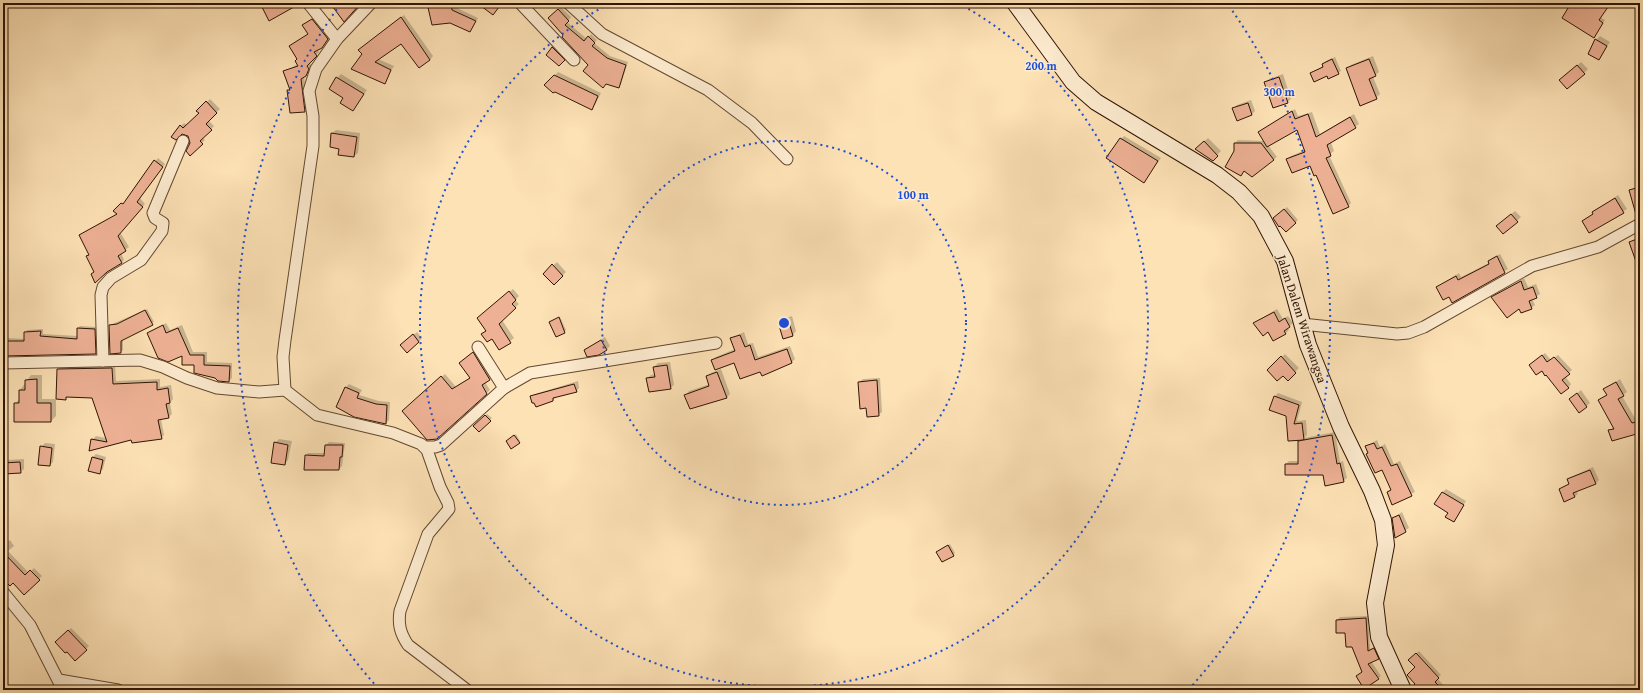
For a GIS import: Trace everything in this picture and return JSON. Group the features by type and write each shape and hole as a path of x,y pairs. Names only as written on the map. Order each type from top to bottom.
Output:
{"street":[{"path":"308,3 337,39"},
{"path":"284,390 285,340 313,146 313,116 309,91 316,69 337,39 371,3"},
{"path":"520,3 574,60"},
{"path":"568,3 602,34 708,90 752,123 787,160"},
{"name":"Jalan Dalem Wirawangsa","path":"1015,3 1073,82 1096,102 1217,175 1244,197 1261,216 1286,261 1308,345 1340,427 1372,491 1383,520 1386,545 1376,603 1379,637 1403,690"},
{"path":"103,361 103,287 111,278 142,260 162,231 163,223 155,218 153,213 183,141"},
{"path":"1302,324 1408,333 1424,327 1532,266 1598,247 1640,224"},
{"path":"3,363 140,360 163,367 187,378 217,388 259,392 284,390 317,415 392,433 426,447 435,447 441,445 504,388 522,376 540,370 716,343"},
{"path":"478,346 504,388"},
{"path":"426,447 449,509 428,534 400,611 398,623 403,637 408,645 467,690"},
{"path":"3,592 30,625 61,685 112,688 118,690"}],"building":[{"path":"269,3 301,3 269,21 262,7"},
{"path":"330,3 361,3 344,22"},
{"path":"427,3 451,3 452,10 476,21 470,32 450,23 432,25"},
{"path":"477,3 502,3 493,15"},
{"path":"1571,3 1602,3 1608,7 1599,20 1603,23 1594,38 1562,18"},
{"path":"558,9 569,21 565,25 584,41 588,36 595,43 592,46 607,58 626,65 619,88 606,84 603,88 583,71 588,65 562,37 563,35 548,18"},
{"path":"401,17 430,60 419,68 401,44 375,62 391,70 385,84 351,69 362,54 358,50"},
{"path":"312,19 328,39 322,48 314,52 317,56 307,66 309,69 306,76 301,79 305,112 290,113 287,90 290,90 283,71 298,66 295,61 297,59 289,46 308,34 302,25"},
{"path":"1595,39 1607,46 1599,60 1588,54"},
{"path":"552,47 565,60 559,66 546,55"},
{"path":"1332,59 1339,74 1328,79 1327,76 1314,82 1310,73 1323,67 1322,64"},
{"path":"1369,59 1376,76 1369,79 1377,99 1360,106 1346,68"},
{"path":"1577,65 1585,74 1567,89 1559,80"},
{"path":"554,75 598,96 592,110 555,92 553,93 544,85"},
{"path":"336,77 364,94 353,111 340,103 343,98 329,89"},
{"path":"1279,77 1288,103 1273,108 1264,82"},
{"path":"206,101 217,113 206,124 212,130 200,141 203,144 190,156 186,151 190,143 188,136 182,134 176,140 171,137 180,125 183,128 199,113 196,111"},
{"path":"1248,103 1252,115 1237,121 1232,108"},
{"path":"1292,111 1295,119 1308,114 1316,137 1350,117 1356,128 1327,145 1331,156 1326,158 1349,207 1333,214 1316,175 1314,176 1310,166 1292,173 1286,159 1305,152 1297,130 1267,147 1258,132"},
{"path":"331,133 357,137 354,157 338,155 339,149 330,147"},
{"path":"1120,138 1158,161 1144,183 1106,158"},
{"path":"1204,141 1218,156 1213,161 1195,149"},
{"path":"1234,143 1261,143 1274,160 1252,177 1244,171 1241,176 1225,167 1234,151"},
{"path":"154,160 163,167 137,202 143,207 118,236 126,251 118,256 122,263 107,272 95,283 91,274 94,272 86,256 89,255 79,235 117,214 113,211 121,203 123,204"},
{"path":"1640,187 1640,217 1637,218 1629,190"},
{"path":"1615,198 1624,213 1589,233 1582,221 1593,214 1592,212"},
{"path":"1284,209 1296,223 1286,232 1280,226 1279,227 1273,218"},
{"path":"1511,214 1518,222 1503,234 1496,226"},
{"path":"1640,238 1640,270 1639,270 1629,242"},
{"path":"1497,256 1505,273 1452,303 1449,297 1443,300 1436,287 1456,276 1458,280 1489,264 1488,261"},
{"path":"552,264 563,276 554,285 543,274"},
{"path":"1521,281 1524,290 1533,287 1537,298 1529,301 1532,309 1521,313 1519,309 1507,318 1491,297"},
{"path":"509,291 516,300 512,304 516,308 499,324 511,343 499,350 492,339 487,342 481,334 486,331 477,318"},
{"path":"145,310 153,325 121,341 121,353 110,354 109,325 117,324"},
{"path":"1274,312 1279,322 1285,318 1290,327 1284,331 1286,334 1273,341 1268,332 1263,336 1253,323"},
{"path":"559,317 565,333 556,337 549,322"},
{"path":"788,319 793,336 783,339 778,322"},
{"path":"163,325 166,333 178,328 190,355 204,355 204,365 230,366 229,382 218,381 215,378 194,373 194,365 182,365 182,356 168,362 158,358 147,333"},
{"path":"77,328 95,329 96,354 3,356 4,341 24,341 24,332 41,331 40,336 77,339"},
{"path":"413,334 419,342 407,353 400,345"},
{"path":"740,335 745,347 750,345 755,360 787,349 792,363 762,376 760,372 740,379 734,363 715,370 711,360 735,351 730,338"},
{"path":"601,340 607,350 599,355 587,357 584,350"},
{"path":"473,352 490,380 482,385 487,394 437,439 427,440 402,411 441,376 452,389 470,378 459,363"},
{"path":"1542,355 1547,362 1554,357 1570,374 1562,380 1569,388 1561,394 1542,371 1536,375 1529,365"},
{"path":"1281,356 1296,373 1288,381 1283,376 1277,381 1267,370"},
{"path":"667,365 671,389 649,392 646,378 655,377 653,367"},
{"path":"112,368 113,384 157,382 157,390 168,388 170,403 166,404 169,418 158,420 162,439 132,443 131,440 89,451 91,439 107,442 92,398 66,397 66,400 56,399 57,369"},
{"path":"717,372 727,398 690,409 684,395 709,386 706,376"},
{"path":"37,379 37,403 51,403 51,422 14,422 14,403 19,403 19,390 25,390 25,380"},
{"path":"877,380 879,416 867,417 866,408 860,409 858,382"},
{"path":"1616,382 1624,396 1618,399 1632,423 1636,422 1640,433 1612,441 1608,430 1614,429 1598,400 1607,395 1603,389"},
{"path":"574,384 577,392 553,398 553,401 536,407 534,403 532,403 530,396"},
{"path":"345,387 359,393 357,398 376,404 387,405 386,424 354,417 336,407"},
{"path":"1577,393 1587,407 1579,413 1569,399"},
{"path":"1274,396 1299,405 1294,424 1302,423 1304,440 1288,441 1286,416 1269,410"},
{"path":"485,415 491,421 479,432 473,426"},
{"path":"514,435 520,443 511,449 506,441"},
{"path":"1332,435 1337,464 1340,463 1344,482 1325,486 1323,475 1285,475 1285,464 1298,464 1298,441"},
{"path":"274,442 288,445 285,465 271,463"},
{"path":"1374,443 1377,449 1382,447 1391,466 1397,464 1412,496 1392,505 1387,492 1391,490 1382,470 1375,473 1366,454 1368,453 1365,446"},
{"path":"325,445 343,445 339,470 304,470 305,455 324,456"},
{"path":"40,446 52,448 50,466 38,465"},
{"path":"92,457 103,460 100,474 88,471"},
{"path":"20,462 21,473 3,474 3,463"},
{"path":"1590,470 1596,484 1573,493 1575,497 1564,502 1559,489 1569,484 1567,479"},
{"path":"1442,492 1464,505 1454,522 1445,517 1448,513 1434,504"},
{"path":"1399,515 1406,532 1395,538 1392,518"},
{"path":"948,545 954,556 942,562 936,552"},
{"path":"3,552 25,575 30,570 40,580 24,595 13,583 10,586 3,579"},
{"path":"1366,618 1368,651 1374,648 1379,659 1368,664 1379,679 1364,689 1356,676 1362,672 1352,647 1346,647 1345,633 1336,633 1336,620"},
{"path":"68,630 87,650 75,661 55,642"},
{"path":"1416,653 1439,678 1435,682 1443,690 1412,690 1412,687 1415,684 1407,675 1415,667 1408,660"}]}
